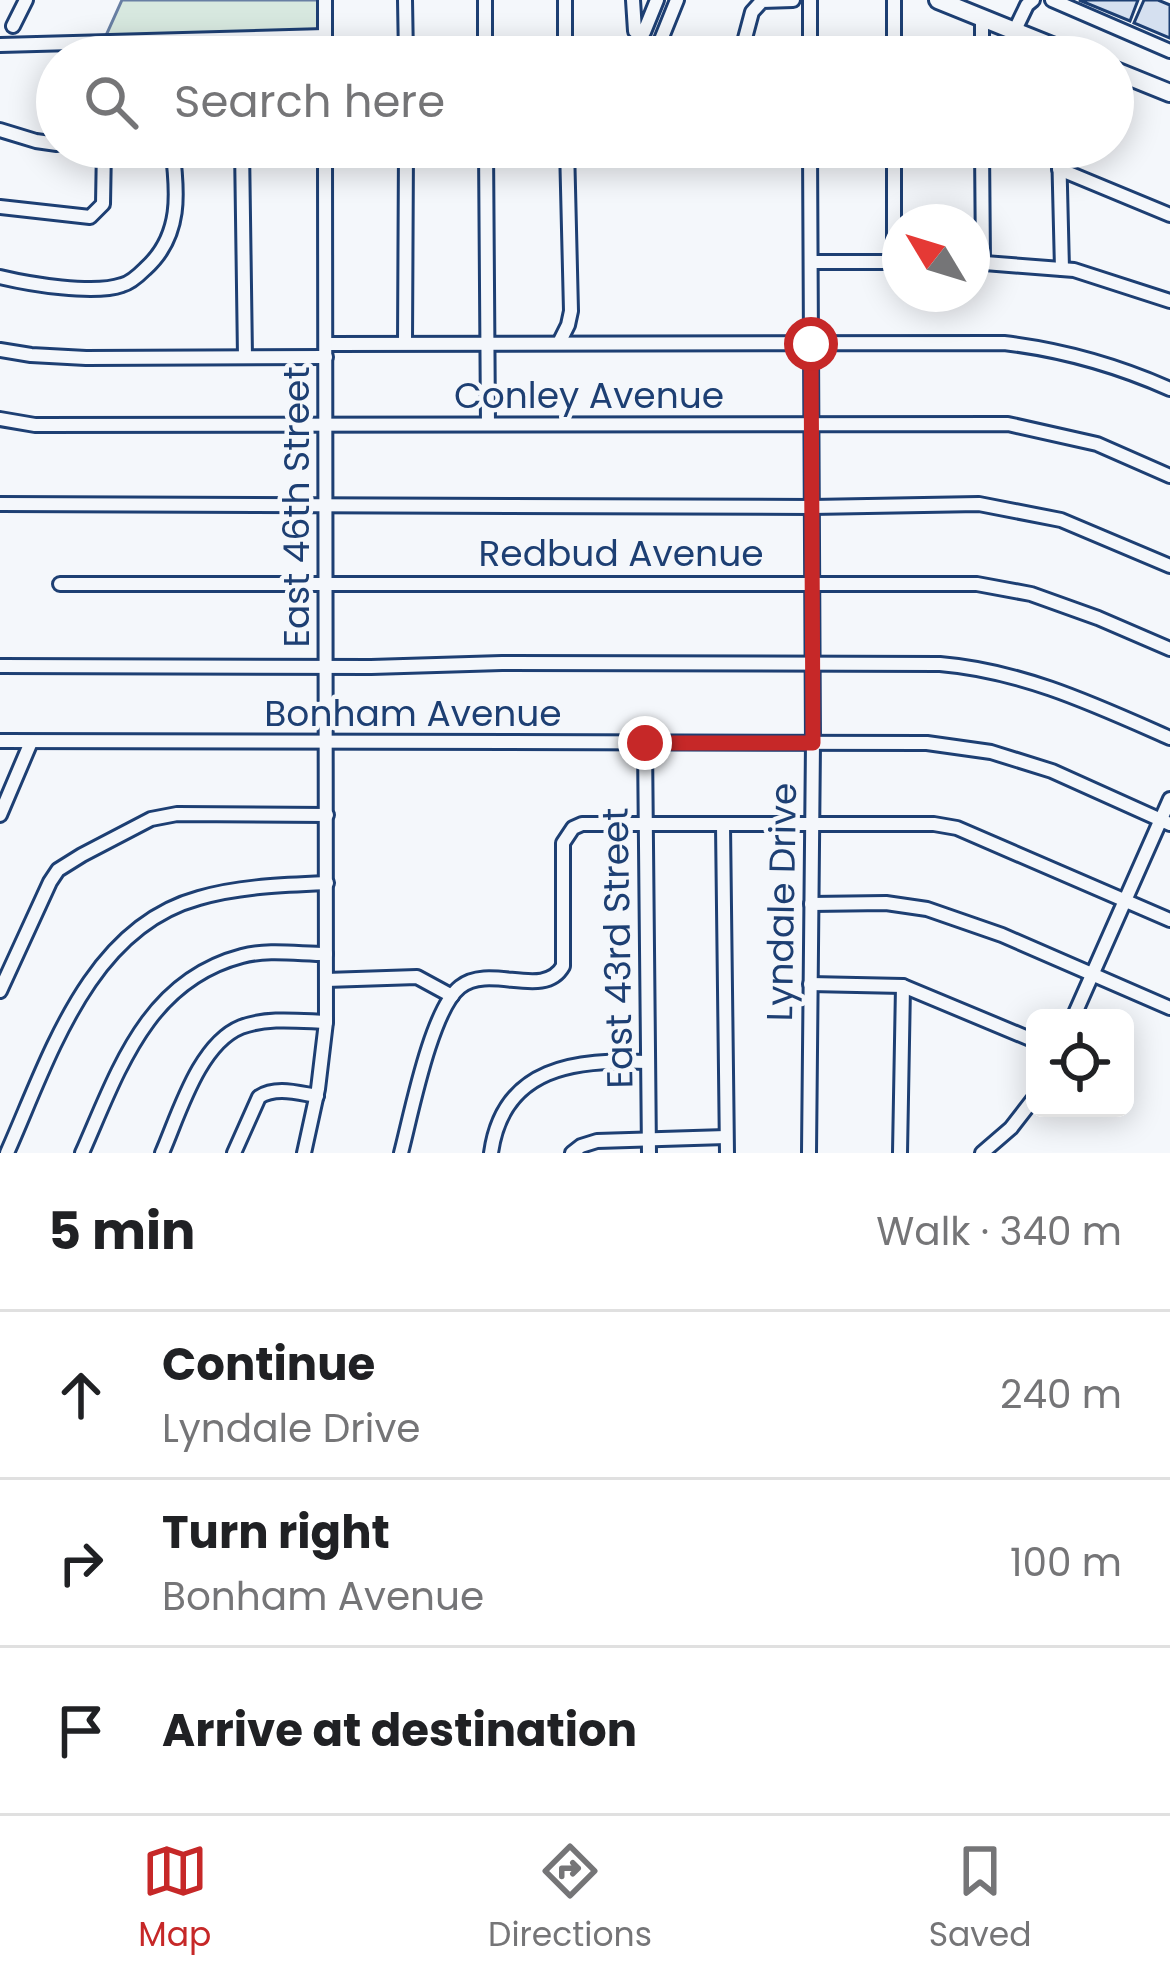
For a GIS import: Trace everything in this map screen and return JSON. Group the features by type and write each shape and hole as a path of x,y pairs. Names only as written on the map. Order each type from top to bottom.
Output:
{"main road":[{"path":"938,0 1022,36"},
{"path":"1134,78 1170,93"}],"street":[{"path":"14,26 26,0"},
{"path":"325,0 325,36"},
{"path":"405,0 406,36"},
{"path":"485,0 485,36"},
{"path":"565,0 565,36"},
{"path":"633,0 639,35 657,0"},
{"path":"662,36 676,0"},
{"path":"746,36 752,12 762,1 793,0"},
{"path":"810,0 810,36"},
{"path":"894,0 894,36"},
{"path":"1014,32 1033,0"},
{"path":"1052,0 1170,51"},
{"path":"982,19 982,36"},
{"path":"0,45 36,44"},
{"path":"0,130 36,141"},
{"path":"0,207 90,217 104,203 106,168"},
{"path":"0,277 33,285 89,287 120,286 140,274 163,248 176,216 174,168"},
{"path":"242,168 245,357"},
{"name":"East 46th Street","path":"304,1153 326,1022 325,168"},
{"path":"405,344 406,168"},
{"path":"486,168 488,424"},
{"path":"559,343 571,311 568,168"},
{"name":"Lyndale Drive","path":"809,1153 810,168"},
{"path":"895,168 895,204"},
{"path":"980,204 981,168"},
{"path":"1061,269 1059,169 1170,215"},
{"path":"811,262 882,262"},
{"path":"990,263 1074,270 1170,302"},
{"path":"0,350 86,358 245,357 488,342 1023,345 1095,360 1170,389"},
{"name":"Conley Avenue","path":"0,419 35,425 1008,424 1097,444 1170,476"},
{"path":"0,505 979,504 1080,527 1170,566"},
{"name":"Redbud Avenue","path":"60,584 976,584 1031,594 1170,649"},
{"path":"0,666 940,664 992,670 1042,684 1170,738"},
{"name":"Bonham Avenue","path":"0,741 927,743 991,752 1052,772 1166,822"},
{"path":"0,814 32,742"},
{"name":"East 43rd Street","path":"645,743 649,1146"},
{"path":"1077,1009 1166,822 1170,800"},
{"path":"0,991 50,881 82,855 151,819 178,814 327,815"},
{"path":"401,1153 436,1028 452,996 475,980 544,982 558,975 563,966 565,837 582,824 934,824 958,828 1170,920"},
{"path":"723,825 727,1153"},
{"path":"8,1153 80,999 104,962 136,930 175,906 199,898 327,883"},
{"path":"811,904 886,903 927,909 1002,935 1170,1008"},
{"path":"82,1153 130,1046 185,980 245,955 326,954"},
{"path":"326,980 417,976 452,996"},
{"path":"810,983 903,986 1026,1037"},
{"path":"900,1153 903,986"},
{"path":"162,1153 206,1058 225,1036 253,1024 326,1022"},
{"path":"490,1153 500,1119 534,1080 581,1063 648,1062"},
{"path":"234,1153 259,1097 280,1091 317,1096"},
{"path":"982,1153 1026,1109"},
{"path":"572,1153 597,1141 649,1146 726,1137"}],"shaded area":[{"path":"122,0 325,0 325,35 106,36"}],"building":[{"path":"1079,0 1138,0 1130,21"},
{"path":"1144,0 1170,5 1170,38 1134,23"}],"route":[{"path":"645,743 813,743 811,344"}]}
